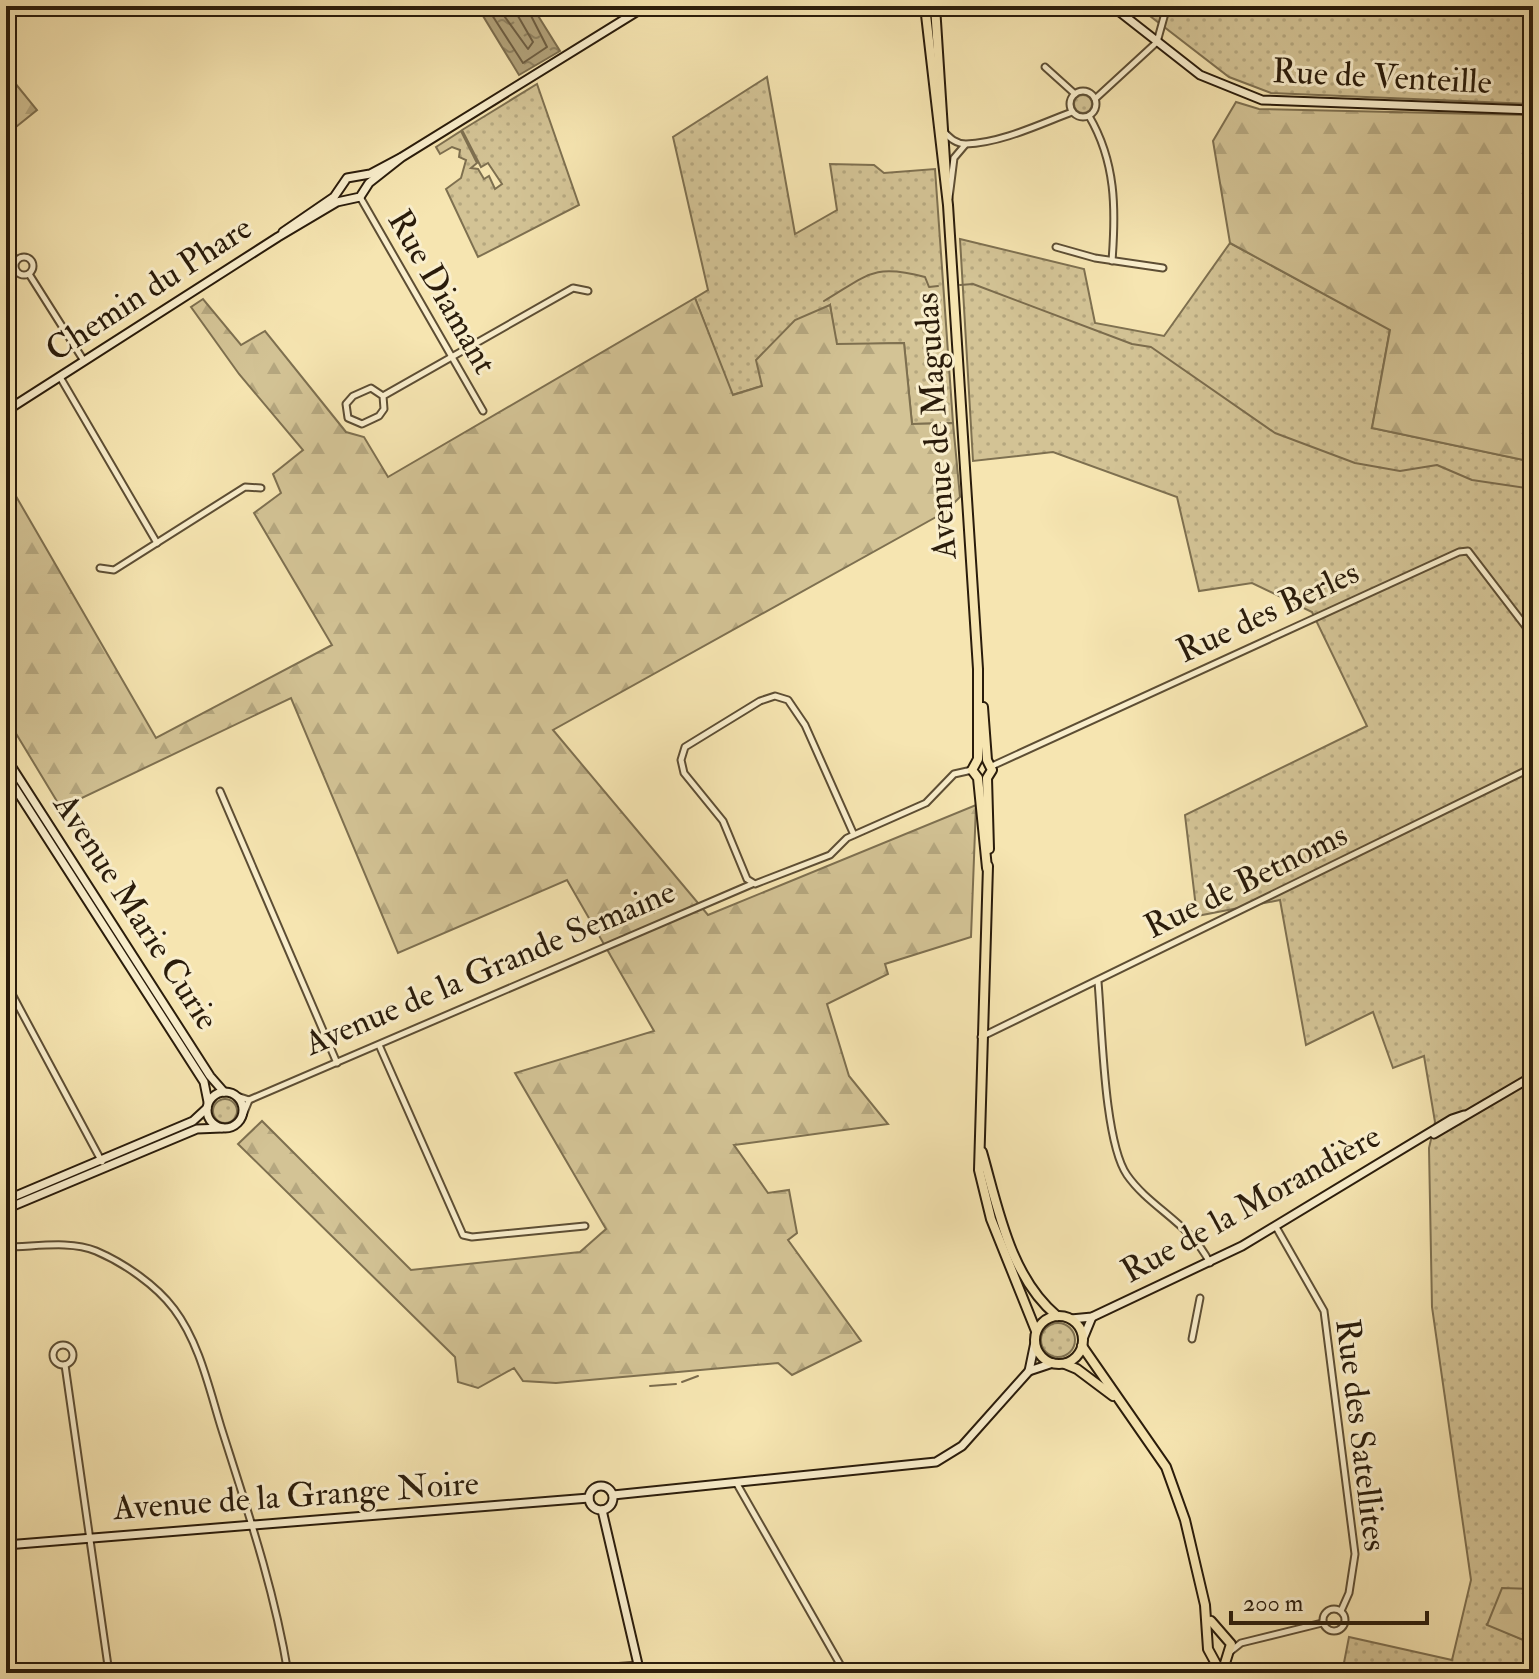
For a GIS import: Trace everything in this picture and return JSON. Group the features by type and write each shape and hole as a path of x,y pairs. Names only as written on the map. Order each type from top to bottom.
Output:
{"main road":[{"name":"Avenue de Magudas","path":"925,6 948,205 986,762"},
{"name":"Avenue de Magudas","path":"935,6 946,181"},
{"path":"986,762 979,775 987,868 980,1037 979,1170 984,1195 1036,1331 1035,1342 1040,1356 1077,1369 1115,1397"},
{"path":"979,775 986,762"},
{"path":"980,1142 998,1211 1016,1257 1032,1287 1057,1316"},
{"path":"1036,1331 1045,1320 1057,1316 1071,1319 1115,1397 1143,1429 1166,1467 1185,1520 1205,1605 1209,1643 1222,1673"},
{"path":"1064,1363 1075,1357 1082,1342"},
{"path":"1205,1605 1213,1626 1225,1638 1229,1654 1222,1673"},
{"path":"1209,1643 1225,1638"},
{"path":"1214,1657 1229,1654"}],"street":[{"path":"402,157 358,177 347,178 342,186 349,198 360,197 365,187 402,157 646,6"},
{"name":"Rue de Venteille","path":"1112,6 1200,75 1262,100 1533,110"},
{"path":"1075,94 1070,104 1072,112 1078,117 1089,116 1095,110 1095,99 1157,42 1167,6"},
{"path":"1045,67 1075,94"},
{"path":"1075,94 1086,92 1095,99"},
{"path":"944,132 956,142 966,144 1011,134 1072,112"},
{"path":"1089,116 1104,143 1114,188 1112,261"},
{"path":"948,205 954,158 966,144"},
{"path":"358,177 365,187"},
{"name":"Chemin du Phare","path":"6,411 278,237 334,197 342,186"},
{"name":"Rue Diamant","path":"360,197 483,411"},
{"name":"Chemin du Phare","path":"278,237 349,198"},
{"path":"1056,247 1112,261 1163,268"},
{"path":"15,270 16,260 25,257 33,265 29,274"},
{"path":"15,270 21,275 29,274"},
{"path":"6,276 15,270"},
{"path":"29,274 85,361"},
{"path":"383,396 573,288 588,291"},
{"path":"60,377 157,543"},
{"path":"371,388 383,396 384,409 379,416 362,424 348,418 346,404 353,396 371,388"},
{"path":"100,568 114,570 245,487 261,488"},
{"name":"Rue des Berles","path":"986,762 1459,552 1468,551 1533,636"},
{"path":"752,883 747,879 723,821 684,773 681,760 685,747 696,737 760,701 782,697 796,707 854,835"},
{"name":"Avenue Marie Curie","path":"6,758 210,1076 224,1092"},
{"name":"Rue de Betnoms","path":"980,1037 1533,767"},
{"name":"Avenue Marie Curie","path":"6,774 204,1082 207,1105"},
{"name":"Avenue de la Grande Semaine","path":"249,1100 752,883 830,855 854,835 926,803 954,774 979,775"},
{"path":"220,791 337,1063"},
{"path":"1098,982 1113,1137 1120,1163 1136,1185 1188,1231 1210,1263"},
{"path":"6,984 102,1162"},
{"path":"379,1045 463,1235 472,1237 585,1226"},
{"name":"Rue de la Morandière","path":"1071,1319 1092,1317 1210,1263 1533,1076"},
{"path":"6,1200 193,1121 224,1092 249,1100 237,1124 197,1129 6,1209"},
{"path":"237,1096 243,1115"},
{"path":"207,1105 209,1119 222,1128"},
{"name":"Rue des Satellites","path":"1276,1227 1324,1311 1355,1554 1349,1593 1341,1611"},
{"path":"6,1247 90,1249 135,1274 171,1306 187,1331 205,1376 253,1526 279,1617 288,1673"},
{"path":"1192,1339 1200,1298"},
{"name":"Rue de la Morandière","path":"1082,1342 1092,1317"},
{"path":"1029,1371 1035,1342"},
{"path":"613,1495 936,1462 962,1446 1029,1371 1053,1363"},
{"path":"65,1365 109,1673"},
{"path":"737,1484 845,1673"},
{"path":"598,1486 609,1488 613,1495 611,1505 602,1510 595,1508 589,1498 598,1486"},
{"name":"Avenue de la Grange Noire","path":"6,1545 589,1498"},
{"path":"534,1673 639,1669 602,1510"},
{"path":"1327,1611 1341,1611 1345,1621 1339,1630 1329,1631 1322,1623 1327,1611"},
{"path":"1229,1654 1241,1643 1322,1623"},
{"path":"1225,1638 1241,1643"}],"green space":[{"path":"1137,6 1533,6 1533,99 1531,104 1271,93 1229,77"},
{"path":"6,72 37,110 6,135"},
{"path":"767,77 795,234 837,210 830,164 874,165 884,173 935,169 953,423 912,424 904,343 836,345 830,305 762,386 732,395 695,298 708,290 673,137"},
{"path":"537,84 579,205 478,257 446,189 461,178 466,160 459,157 460,150 452,147 440,154 436,147 461,131 477,163 471,168 478,169 484,179 489,176 495,189 502,184 488,163 481,167 462,130"},
{"path":"1083,95 1092,104 1083,113 1074,104"},
{"path":"1533,99 1533,462 1372,428 1390,330 1230,243 1213,141 1236,102 1259,109 1527,115"},
{"path":"960,239 1084,269 1095,323 1164,336 1230,243 1390,329 1372,428 1533,462 1533,1067 1523,1073 1528,1215 1533,1219 1533,1589 1487,1624 1533,1644 1533,1659 1526,1673 1342,1673 1349,1637 1452,1660 1471,1580 1432,1307 1429,1148 1435,1122 1424,1056 1393,1068 1373,1012 1306,1045 1280,900 1197,916 1185,815 1367,726 1312,612 1252,583 1199,591 1177,497 1053,452 973,461"},
{"path":"695,298 733,395 762,386 756,360 795,320 830,305 837,344 904,343 912,424 953,423 960,497 945,512 553,730 708,915 976,805 971,937 885,964 888,974 827,1004 849,1076 888,1124 734,1145 768,1193 789,1190 797,1233 788,1240 861,1341 792,1375 778,1363 556,1383 523,1381 514,1368 478,1388 458,1382 455,1357 238,1144 262,1121 411,1270 580,1252 606,1229 515,1073 654,1031 567,880 398,953 291,698 61,808 6,717 6,479 156,738 332,645 254,513 281,493 273,474 303,450 239,374 191,307 203,299 241,345 265,331 346,432 364,437 388,477"},
{"path":"225,1099 234,1102 237,1111 234,1120 225,1123 216,1120 213,1111 216,1102"},
{"path":"1058,1323 1070,1328 1075,1340 1070,1352 1058,1357 1046,1352 1041,1340 1046,1328"},
{"path":"1502,1588 1533,1589 1533,1644 1487,1625"}],"water":[{"path":"489,6 532,6 560,51 519,75 480,11"}],"waterway":[{"path":"824,301 862,278 882,272 925,277 929,287 938,286"},
{"path":"960,285 973,284 1132,344 1151,347 1275,433 1355,463 1400,471 1437,465 1472,480 1533,489"},
{"path":"682,1382 698,1376"},
{"path":"650,1386 676,1384"}]}
